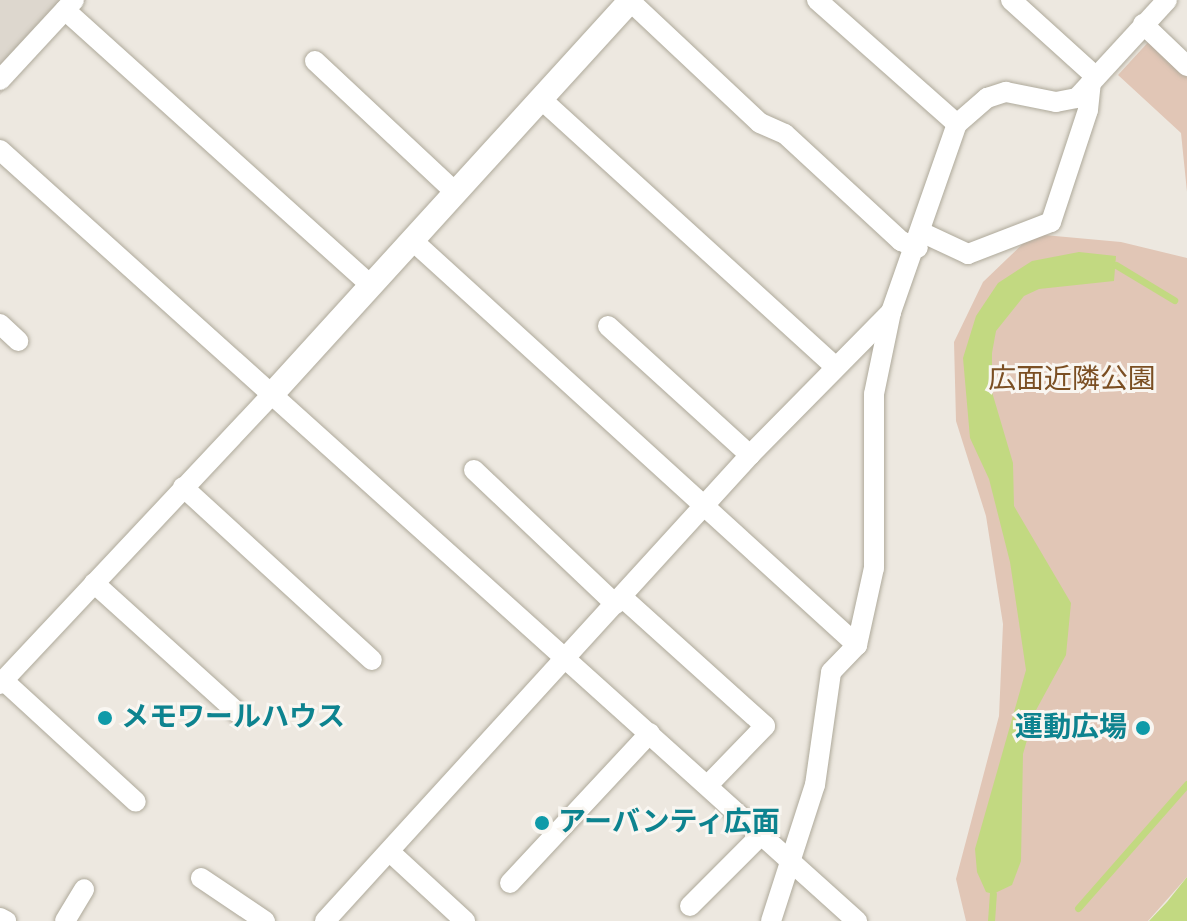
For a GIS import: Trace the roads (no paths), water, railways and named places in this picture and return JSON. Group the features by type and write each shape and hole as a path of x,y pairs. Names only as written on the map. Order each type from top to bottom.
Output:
{"street":[{"path":"817,0 957,124"},
{"path":"1011,0 1093,76"},
{"path":"771,921 815,785 831,672 857,645 874,568 874,394 891,312 920,240 957,124 987,98 1006,92 1056,102 1077,98 1093,76 1167,0"},
{"path":"136,802 2,682 274,392 630,1 760,123 785,134 901,241 920,240 968,254 1051,222 1088,110 1093,76"},
{"path":"0,80 70,5 371,286"},
{"path":"1143,24 1187,66"},
{"path":"315,61 456,193"},
{"path":"541,99 834,366"},
{"path":"0,150 274,392 857,921"},
{"path":"412,240 857,645"},
{"path":"325,921 705,508 750,455 834,366 891,312"},
{"path":"0,324 18,341"},
{"path":"608,326 750,455"},
{"path":"474,470 619,601 765,726 708,785"},
{"path":"183,487 372,660"},
{"path":"94,583 238,713"},
{"path":"510,883 650,733"},
{"path":"690,906 763,833"},
{"path":"390,852 465,921"},
{"path":"201,878 265,921"},
{"path":"65,921 84,889"},
{"path":"0,918 6,921"}],"waterway":[{"path":"1116,265 1174,300"},
{"path":"1078,908 1187,784"},
{"path":"991,921 993,894"}],"place":[{"name":"メモワールハウス","path":"105,718"},
{"name":"運動広場","path":"1143,728"},
{"name":"アーバンティ広面","path":"542,823"}],"park label":[{"name":"広面近隣公園","path":"1072,380"}]}
